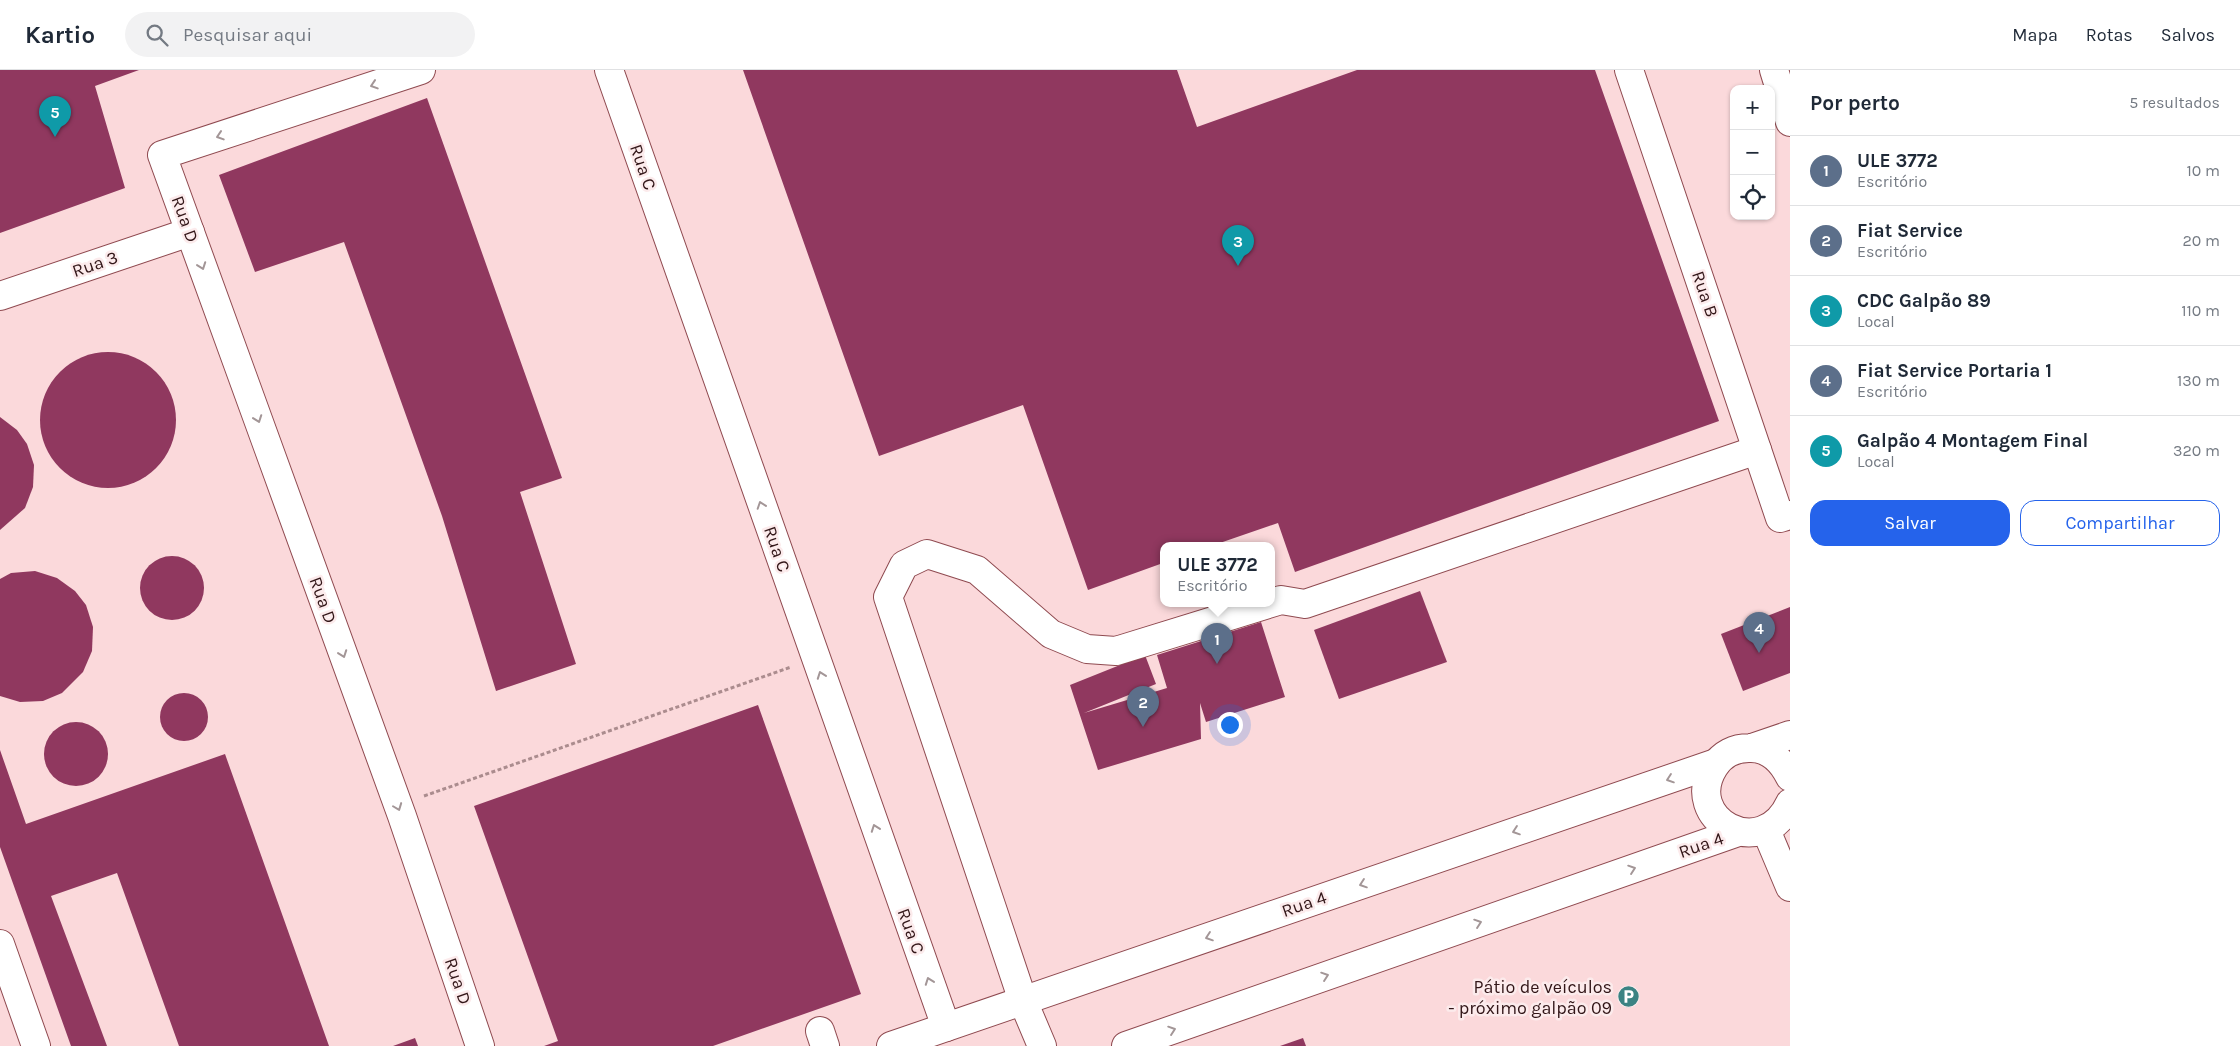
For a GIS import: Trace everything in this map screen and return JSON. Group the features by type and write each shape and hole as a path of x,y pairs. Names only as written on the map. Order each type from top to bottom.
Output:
{"lane":[{"name":"Rua D","path":"421,70 162,155 398,805 480,1046"},
{"name":"Rua C","path":"609,70 946,1027"},
{"name":"Rua B","path":"1629,70 1757,450 1785,517"},
{"path":"1774,70 1790,122"},
{"name":"Rua 3","path":"0,296 190,232"},
{"path":"1275,602 1280,600 1305,604 1757,450"},
{"path":"1042,1046 1023,1001 888,597 904,565 926,554 977,570 1051,634 1087,650 1116,651 1257,607"},
{"path":"1755,748 1790,735"},
{"name":"Rua 4","path":"891,1046 1716,763 1727,753 1740,748 1755,748"},
{"path":"1755,748 1767,751 1777,758 1785,767 1790,777"},
{"path":"1716,763 1709,775 1706,789 1708,803 1715,816 1725,826 1738,832"},
{"path":"1783,815 1790,887"},
{"name":"Rua 4","path":"1126,1046 1738,832 1752,833 1783,815"},
{"path":"0,944 36,1046"}],"path":[{"path":"398,805 815,659"}],"building":[{"path":"0,70 139,70 95,86 125,188 0,233"},
{"path":"743,70 1177,70 1197,127 1357,70 1595,70 1719,421 1295,572 1278,523 1223,542 1160,542 1160,564 1088,590 1023,405 879,456"},
{"path":"427,98 562,478 520,492 576,664 496,691 442,516 344,242 255,272 219,175"},
{"path":"108,352 134,357 156,372 171,394 176,420 171,446 156,468 134,483 108,488 82,483 60,468 45,446 40,420 45,394 60,372 82,357"},
{"path":"0,417 17,430 27,444 34,465 33,487 25,508 0,530"},
{"path":"172,556 184,559 195,565 201,576 204,588 201,600 195,611 184,617 172,620 160,617 149,611 143,600 140,588 143,576 149,565 160,559"},
{"path":"35,571 57,578 75,591 86,605 93,627 92,651 83,672 62,693 43,701 20,702 0,696 0,579 11,573"},
{"path":"1420,591 1447,662 1339,699 1314,630"},
{"path":"1790,607 1790,673 1743,691 1721,634"},
{"path":"1261,622 1285,697 1206,722 1200,703 1201,739 1098,770 1070,685 1145,655 1156,684 1084,713 1167,688 1157,655"},
{"path":"179,693 189,693 201,700 208,712 208,722 201,734 189,741 179,741 171,737 164,730 160,722 160,712 164,704 171,697"},
{"path":"758,705 861,994 713,1046 544,1046 558,1041 474,806"},
{"path":"70,722 82,722 99,731 106,742 108,754 106,766 99,777 82,786 70,786 58,781 49,772 44,760 44,748 49,736 58,727"},
{"path":"0,750 26,824 225,754 329,1046 179,1046 117,873 51,896 107,1046 71,1046 0,847"},
{"path":"415,1038 418,1046 393,1046"},
{"path":"1303,1038 1306,1046 1280,1046"}],"place":[{"name":"Galpão 4 Montagem Final","path":"55,137"},
{"name":"CDC Galpão 89","path":"1238,266"},
{"name":"Fiat Service Portaria 1","path":"1759,653"},
{"name":"ULE 3772","path":"1217,664"},
{"name":"Fiat Service","path":"1143,727"},
{"name":"Pátio de veículos - próximo galpão 09","path":"1628,997"}]}
